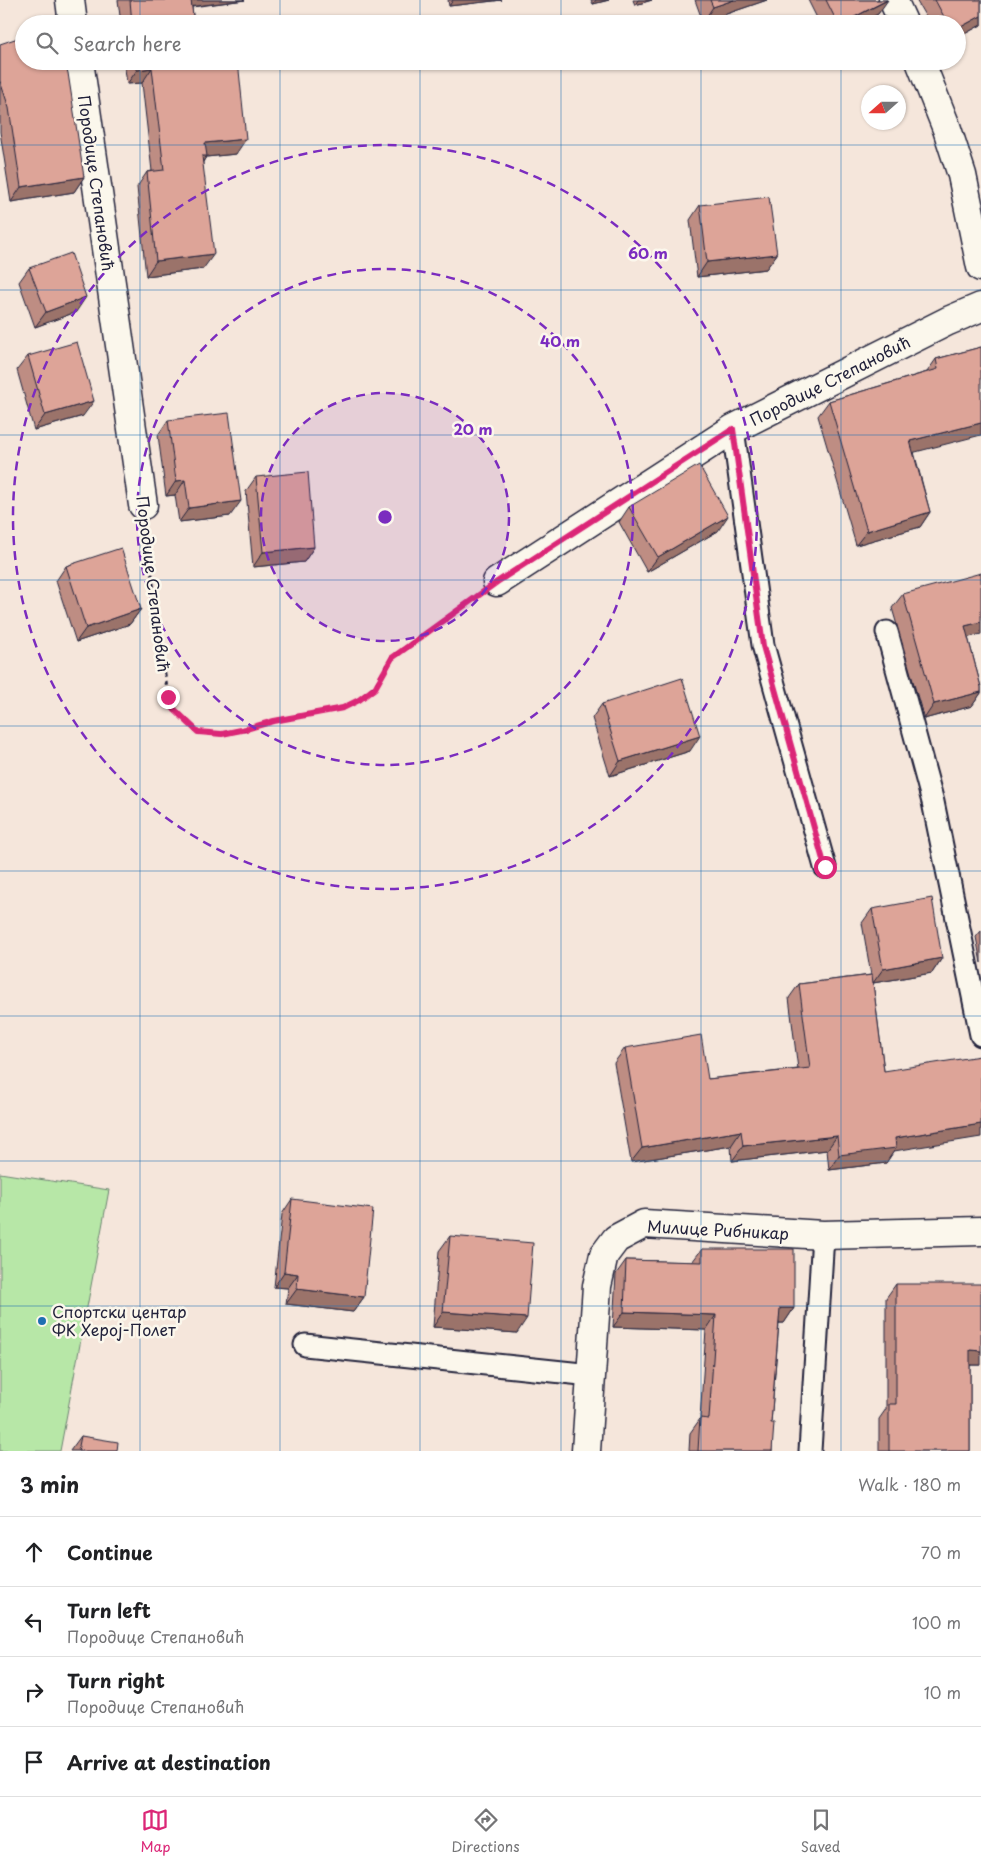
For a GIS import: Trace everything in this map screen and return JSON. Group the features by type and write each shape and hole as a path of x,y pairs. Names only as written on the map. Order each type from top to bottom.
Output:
{"street":[{"path":"70,0 72,15"},
{"path":"894,0 900,15"},
{"name":"Породице Степановић","path":"79,70 143,505"},
{"path":"924,70 947,129 962,175 981,267"},
{"name":"Породице Степановић","path":"497,582 733,429 948,321 981,307"},
{"name":"Милице Рибникар","path":"586,1451 597,1286 604,1255 616,1239 644,1224 823,1235 981,1231"}],"lane":[{"path":"733,429 763,646 825,867"},
{"path":"887,632 933,802 981,1035"},
{"path":"810,1451 823,1235"},
{"path":"305,1346 591,1375"}],"path":[{"name":"Породице Степановић","path":"143,505 168,697 174,709 198,732 222,734 274,721 343,708 359,700 375,688 392,658 497,582"}],"green space":[{"name":"Спортски центар ФК Херој-Полет","path":"0,1173 109,1190 60,1451 0,1451"}],"building":[{"path":"130,0 191,0 193,15 131,15"},
{"path":"710,0 734,0 713,7"},
{"path":"826,0 887,0 858,15 834,15"},
{"path":"935,0 981,0 981,16 966,24 966,15 943,15"},
{"path":"15,39 15,70 67,70 84,177 21,187 9,108 0,81 0,44"},
{"path":"152,70 239,70 246,139 205,143 207,156 202,156 214,254 156,261 147,172 164,170"},
{"path":"769,197 777,254 707,262 700,205"},
{"path":"71,253 86,297 46,312 29,268"},
{"path":"77,342 94,401 45,415 28,356"},
{"path":"981,347 981,423 910,441 930,512 867,531 829,401 938,369 936,359"},
{"path":"229,413 241,501 189,508 185,480 176,481 168,420"},
{"path":"699,465 728,516 658,557 629,507"},
{"path":"308,472 314,547 263,552 256,477"},
{"path":"121,548 141,609 86,628 66,566"},
{"path":"981,573 981,622 965,626 981,692 934,704 903,594"},
{"path":"682,678 700,736 620,761 602,704"},
{"path":"932,898 942,958 883,969 872,909"},
{"path":"872,975 884,1071 980,1056 981,1124 895,1138 896,1148 839,1155 837,1136 743,1146 741,1131 642,1148 625,1048 701,1035 708,1079 810,1068 799,984"},
{"path":"292,1199 373,1209 364,1297 297,1289 298,1274 284,1272"},
{"path":"450,1236 533,1243 527,1318 443,1312"},
{"path":"702,1249 794,1249 794,1308 780,1308 771,1423 774,1423 772,1451 698,1451 700,1418 709,1419 716,1315 624,1312 626,1260 702,1262"},
{"path":"896,1284 981,1284 981,1351 970,1350 970,1451 889,1451 889,1404 896,1404"},
{"path":"81,1436 118,1442 117,1451 78,1451"}],"place":[{"name":"Спортски центар ФК Херој-Полет","path":"42,1321"}],"route":[{"path":"168,697 174,709 198,732 222,734 274,721 343,708 359,700 375,688 392,658 497,582 733,429 763,646 825,867"}]}
